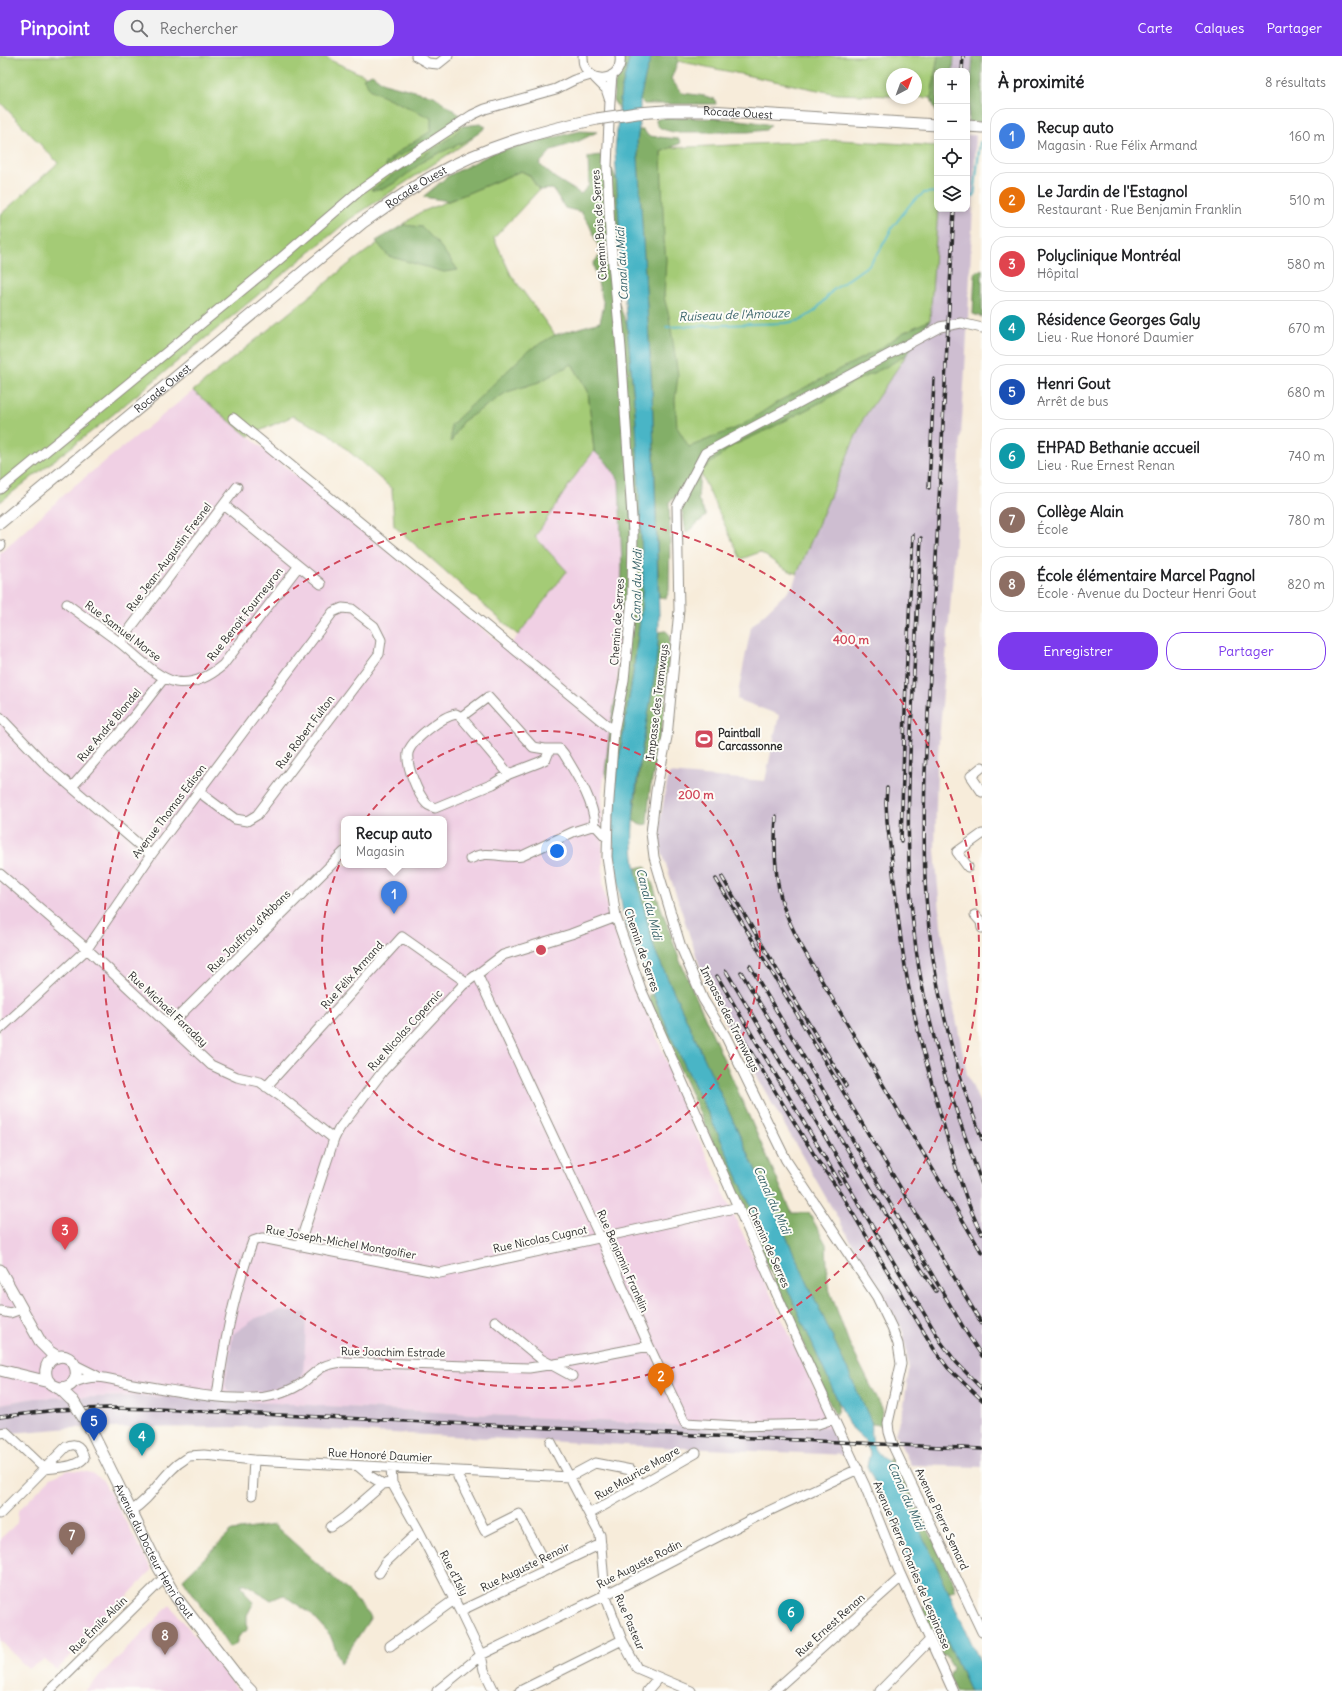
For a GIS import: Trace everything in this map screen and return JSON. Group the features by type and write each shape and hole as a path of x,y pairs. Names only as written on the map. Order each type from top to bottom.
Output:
{"main road":[{"name":"Rocade Ouest","path":"0,526 3,520 362,223 396,199 433,176 485,151 563,126 637,113 665,111 716,112 934,124"},
{"path":"970,126 982,127"},
{"path":"0,1270 41,1343 50,1352 58,1357 66,1358 75,1365 76,1374 71,1384 73,1401"},
{"path":"58,1357 50,1361 46,1369 46,1378 73,1401"},
{"path":"0,1370 54,1385 71,1384"},
{"name":"Avenue du Docteur Henri Gout","path":"73,1401 90,1428 164,1578 180,1603 241,1681 251,1691"}],"street":[{"path":"416,56 428,63 438,64 448,56"},
{"path":"0,489 274,264 358,192 393,167 472,115 485,109 556,89 574,80 593,77 607,78 620,66 620,56"},
{"path":"583,59 584,68 606,89 610,101"},
{"path":"574,80 583,59"},
{"name":"Chemin Bois de Serres","path":"612,75 607,166 610,231 621,348"},
{"name":"Impasse des Tramways","path":"900,1459 893,1444 889,1427 889,1416 899,1379 900,1364 898,1344 892,1328 877,1297 786,1160 725,1035 703,999 681,947 654,857 651,833 656,791 667,737 679,610 677,506 705,453 940,327 961,323 982,328"},
{"name":"Chemin de Serres","path":"621,348 633,533 632,599 624,680 614,731 607,838 607,857 616,917 641,988 833,1419 848,1448"},
{"path":"233,418 614,731"},
{"name":"Rue Jean-Augustin Fresnel","path":"120,642 237,487"},
{"path":"224,505 298,567 322,584"},
{"name":"Rue Benoit Fourneyron","path":"164,678 176,682 192,682 212,674 223,665 298,567"},
{"name":"Rue Samuel Morse","path":"66,604 120,642 164,678"},
{"name":"Avenue Thomas Edison","path":"0,1029 87,949 150,855 199,792 323,624 333,612 342,608 352,609"},
{"name":"Rue Robert Fulton","path":"199,792 235,819 247,821 257,815 379,654 381,640 374,626 352,609"},
{"name":"Rue André Blondel","path":"72,788 136,714 164,678"},
{"path":"461,717 488,697 533,747 539,749 560,750 564,754 583,786 594,814 595,824 607,838"},
{"path":"509,774 461,717 456,714 450,715 429,728 408,752 408,762 415,784 427,804 435,808 493,784 509,774 546,759 550,749"},
{"path":"0,717 46,765 150,855"},
{"path":"982,767 971,776 982,792"},
{"path":"470,859 478,854 486,853 514,857 522,856 573,832 595,824"},
{"path":"968,866 957,852 982,834"},
{"name":"Rue Jouffroy d'Abbans","path":"170,1025 341,855"},
{"name":"Rue Michaël Faraday","path":"0,874 87,949 170,1025 211,1065 237,1077 260,1082 334,1139"},
{"path":"975,915 981,922 982,928"},
{"name":"Rue Nicolas Copernic","path":"299,1246 334,1139 339,1129 383,1071 466,982 503,955 564,936 616,917"},
{"name":"Rue Félix Armand","path":"266,1087 402,937 466,982"},
{"name":"Rue Benjamin Franklin","path":"477,974 648,1346 686,1423 737,1426 818,1424 833,1419"},
{"name":"Rue Nicolas Cugnot","path":"440,1273 600,1239 739,1207"},
{"name":"Rue Joseph-Michel Montgolfier","path":"217,1396 225,1339 246,1258 253,1241 262,1238 440,1273"},
{"path":"0,1311 10,1313 21,1309"},
{"path":"494,1321 550,1365 572,1376"},
{"name":"Rue Joachim Estrade","path":"71,1384 88,1377 98,1377 136,1385 217,1396 252,1398 278,1393 297,1386 322,1366 331,1363 343,1362 528,1368 648,1346"},
{"name":"Rue Joachim Estrade","path":"75,1365 98,1377"},
{"path":"0,1433 6,1432 45,1469 0,1514"},
{"name":"Rue Pasteur","path":"551,1442 600,1535 605,1595 622,1640 638,1668 658,1678 691,1691"},
{"name":"Avenue Pierre Charles de Lespinasse","path":"848,1448 902,1578 953,1691"},
{"name":"Rue Maurice Magre","path":"589,1514 640,1484 696,1454"},
{"name":"Rue Honoré Daumier","path":"130,1510 144,1500 174,1465 187,1457 204,1455 254,1460 569,1477"},
{"name":"Avenue Pierre Semard","path":"900,1459 982,1632"},
{"path":"252,1494 254,1460"},
{"path":"569,1477 595,1463 631,1470 640,1484"},
{"path":"331,1527 387,1483 370,1476 358,1466"},
{"name":"Rue d'Isly","path":"391,1468 387,1483 419,1531 481,1655 484,1670 494,1691"},
{"name":"Rue Auguste Rodin","path":"437,1691 481,1655 605,1595 754,1518 858,1469"},
{"path":"458,1471 458,1478 485,1530 519,1514 548,1569"},
{"path":"379,1573 386,1562 419,1531"},
{"name":"Rue Auguste Renoir","path":"460,1611 601,1544"},
{"name":"Rue Émile Alain","path":"49,1691 164,1578"},
{"name":"Rue Ernest Renan","path":"774,1691 902,1578"},
{"path":"390,1646 454,1600"},
{"path":"520,1691 622,1640"},
{"path":"880,1691 930,1640"},
{"path":"647,1691 658,1678"}],"shaded area":[{"path":"954,56 973,56 970,96 970,68 953,68"},
{"path":"970,135 976,135 968,318 953,573 937,765 935,850 941,925 951,994 967,1074 982,1108 982,1467 911,1465 895,1434 904,1405 909,1370 903,1332 718,1009 700,967 657,837 669,773 765,781 779,715 737,699 751,627 793,586 863,419 930,320 938,212 970,212"},
{"path":"193,391 507,649 567,572 535,537 573,479 594,451 624,479 628,597 602,792 603,885 612,926 692,1124 832,1427 671,1425 149,1396 35,1398 0,1404 0,553 74,486"},
{"path":"279,1311 306,1313 303,1373 301,1378 286,1386 263,1391 237,1393 228,1391 225,1385 233,1334 256,1318"},
{"path":"149,1396 671,1425 832,1427 847,1455 278,1427 70,1428 0,1434 0,1404 35,1398"},
{"path":"69,1470 91,1473 102,1479 152,1570 57,1670 45,1660 28,1669 0,1640 0,1539 17,1523 18,1511 51,1478"},
{"path":"170,1605 239,1691 85,1691"}],"green space":[{"path":"0,56 326,56 330,60 454,116 473,138 350,219 105,421 0,502 0,215 58,163 0,102"},
{"path":"618,56 630,56 621,91 619,109 613,100"},
{"path":"652,56 676,56 678,61 671,79 682,93 715,99 716,104 644,104 640,100 646,72"},
{"path":"676,56 938,56 936,68 934,68 931,98 922,97 922,68 886,68 886,96 837,94 678,61"},
{"path":"938,56 954,56 953,68 936,68"},
{"path":"973,56 982,56 982,123 970,122 970,96"},
{"path":"372,74 384,83 434,96 460,115 446,131 397,157 386,167 386,163 398,152 431,131 431,118 371,90 363,78"},
{"path":"934,80 934,106 931,98"},
{"path":"661,118 730,119 771,125 766,130 748,132 673,132 662,129 656,123 656,120"},
{"path":"480,124 486,127 479,133 458,145 427,159 393,184 378,190 371,190 444,142 463,126"},
{"path":"638,130 644,130 648,136 679,139 681,143 661,152 666,259 664,297 669,316 678,375 675,400 677,427 689,447 741,426 779,401 879,349 904,332 930,320 906,355 884,368 853,382 829,398 732,446 700,472 698,499 706,516 686,533 683,514 675,497 669,502 669,591 666,598 659,597 652,390 637,141"},
{"path":"580,131 597,132 577,142 552,150 539,164 555,178 581,194 589,185 588,157 600,155 613,172 617,182 620,238 615,242 599,248 589,224 581,212 565,208 553,189 539,190 529,175 521,171 449,201 423,197 448,176 495,152"},
{"path":"840,140 934,146 934,212 938,212 930,320 863,419 797,574 783,568 760,552 741,559 698,468 675,448 664,302 661,152 668,148"},
{"path":"521,171 529,175 539,190 494,238 511,275 555,335 588,391 594,451 573,479 535,537 567,571 518,635 394,526 392,489 328,433 293,416 248,436 193,391 349,264 419,213"},
{"path":"403,225 422,227 440,246 458,270 444,272 388,256 376,241"},
{"path":"599,256 615,258 617,300 627,325 636,422 643,578 641,613 632,681 615,783 608,779 605,773 619,676 622,568 619,480 607,463 594,451 588,391 572,364 539,382 507,392 462,422 451,442 451,425 529,350 555,335 600,322 604,305 593,264"},
{"path":"982,269 982,317 973,314 975,273"},
{"path":"666,631 670,635 667,687 660,743 650,789 647,824 640,825 633,820 639,773 659,632"},
{"path":"646,866 680,961 792,1213 809,1213 826,1244 828,1286 849,1343 882,1408 881,1425 872,1424 655,951 637,881 636,868"},
{"path":"653,994 673,1041 721,1140 838,1401 838,1410 835,1415 650,1002 649,995"},
{"path":"890,1457 897,1457 917,1507 955,1584 954,1591 948,1593 888,1462"},
{"path":"274,1525 349,1592 371,1617 341,1663 330,1635 310,1613 283,1595 271,1600 246,1584 241,1584 247,1595 254,1602 247,1615 247,1630 239,1636 236,1644 229,1647 183,1579 232,1531"},
{"path":"926,1605 932,1607 970,1691 956,1691 949,1677 953,1668 946,1656 940,1656 921,1614 921,1609"}],"water":[{"name":"Canal du Midi","path":"630,56 652,56 646,73 640,100 640,120 637,141 652,390 659,616 658,642 652,694 638,771 633,823 634,856 639,888 655,951 870,1419 872,1442 878,1453 891,1465 982,1666 982,1691 970,1691 867,1466 870,1453 864,1439 849,1425 721,1140 673,1041 630,939 623,913 614,855 612,827 615,783 632,681 641,613 643,578 636,422 621,258 615,151 621,91"}],"waterway":[{"name":"Ruiseau de l'Amouze","path":"970,195 974,196 980,142"},
{"name":"Ruiseau de l'Amouze","path":"666,327 786,323 801,320 815,311 832,291 870,264 880,250 892,228 912,202 924,193 934,192"}],"railway":[{"path":"962,68 963,56"},
{"path":"954,212 925,772 924,866 929,928 938,989 961,1080 982,1139"},
{"path":"929,488 934,379"},
{"path":"901,841 906,679 913,535"},
{"path":"921,538 909,769 908,829 910,889 916,949 934,1039 961,1126 982,1184"},
{"path":"887,788 887,821 910,996 925,1060 955,1166 982,1234"},
{"path":"776,816 775,849 777,881 784,907 799,942 982,1253"},
{"path":"722,877 846,1086"},
{"path":"716,879 982,1324"},
{"path":"750,966 966,1332 982,1356"},
{"path":"726,971 848,1175"},
{"path":"741,972 901,1239 936,1291"},
{"path":"717,976 840,1183"},
{"path":"708,982 818,1161 840,1192 934,1349 948,1368 982,1400"},
{"path":"840,1172 941,1342 956,1362 982,1389"},
{"path":"0,1417 56,1410 108,1408 158,1409 982,1449"}],"place":[{"name":"Paintball Carcassonne","path":"704,739"},
{"name":"Recup auto","path":"394,914"},
{"name":"Polyclinique Montréal","path":"65,1250"},
{"name":"Le Jardin de l'Estagnol","path":"661,1396"},
{"name":"Henri Gout","path":"94,1441"},
{"name":"Résidence Georges Galy","path":"142,1456"},
{"name":"Collège Alain","path":"72,1555"},
{"name":"EHPAD Bethanie accueil","path":"791,1632"},
{"name":"École élémentaire Marcel Pagnol","path":"165,1655"}]}
